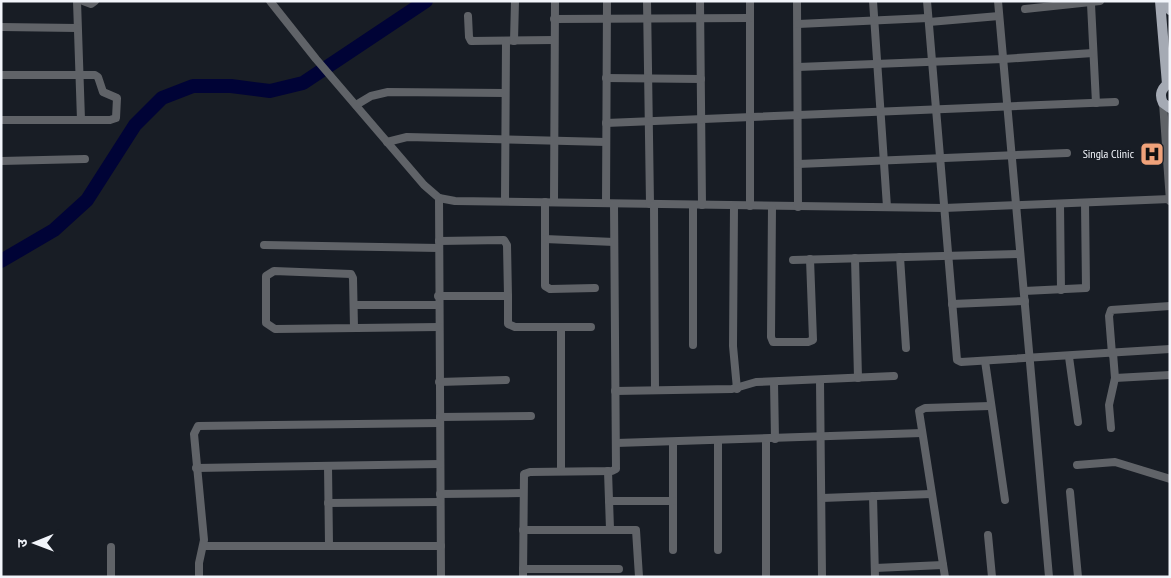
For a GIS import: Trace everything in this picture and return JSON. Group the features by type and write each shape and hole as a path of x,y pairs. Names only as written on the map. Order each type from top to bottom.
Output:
{"main road":[{"path":"1160,1 1169,83 1161,94 1170,113"},
{"path":"1169,1 1170,10"}],"street":[{"path":"77,1 81,120"},
{"path":"83,1 91,4 95,1"},
{"path":"270,1 330,76 424,185 439,198 455,201 944,208 1170,200 1167,106"},
{"path":"505,201 505,93 515,1"},
{"path":"554,1 554,140 550,202 545,239 544,283 547,288 595,288"},
{"path":"607,1 606,142 614,242 616,469 608,471 526,472 523,493 523,573 619,569"},
{"path":"647,1 655,390"},
{"path":"700,1 702,205"},
{"path":"750,1 750,206"},
{"path":"797,1 798,207"},
{"path":"873,1 887,207"},
{"path":"927,1 956,360 961,362 1030,360 1170,349"},
{"path":"998,1 1050,577"},
{"path":"1025,9 1091,4 1100,1"},
{"path":"1091,4 1096,103"},
{"path":"468,16 469,37 471,41 554,40"},
{"path":"798,24 999,16"},
{"path":"554,19 750,18"},
{"path":"1,27 77,28"},
{"path":"798,67 1003,59 1094,53"},
{"path":"1,75 80,75 98,77 101,90 116,96 117,101 116,118 1,120"},
{"path":"606,78 701,79"},
{"path":"356,106 371,96 388,92 505,93"},
{"path":"606,123 1115,102"},
{"path":"387,142 407,137 606,142"},
{"path":"798,164 1067,153"},
{"path":"1,161 85,159"},
{"path":"439,198 438,305 441,577"},
{"path":"1024,291 1084,290 1086,286 1085,203"},
{"path":"1060,204 1061,290"},
{"path":"693,205 693,345"},
{"path":"734,206 733,346 737,388"},
{"path":"772,206 771,337 773,342 808,342 813,340 810,259"},
{"path":"545,239 614,242"},
{"path":"264,245 439,244 504,240 507,245 508,320 511,326 591,327"},
{"path":"793,260 1020,254"},
{"path":"900,257 906,348"},
{"path":"855,258 858,378"},
{"path":"354,328 353,278 351,274 274,271 266,276 266,323 271,329 439,327"},
{"path":"438,296 508,296"},
{"path":"952,304 1025,301"},
{"path":"354,305 438,305"},
{"path":"1111,428 1109,405 1115,378 1109,316 1111,310 1170,306"},
{"path":"560,327 561,471"},
{"path":"1069,357 1078,422"},
{"path":"985,361 1005,500"},
{"path":"1115,378 1170,375"},
{"path":"615,391 737,388 750,383 894,376"},
{"path":"439,382 506,380"},
{"path":"820,381 822,577"},
{"path":"774,382 775,439"},
{"path":"945,577 919,414 921,409 990,406"},
{"path":"199,577 199,563 204,546 194,434 198,426 531,416"},
{"path":"616,443 766,440 922,433"},
{"path":"766,440 766,577"},
{"path":"718,441 718,550"},
{"path":"673,442 674,550"},
{"path":"1077,465 1115,462 1170,479"},
{"path":"196,468 440,464"},
{"path":"328,466 329,544"},
{"path":"608,471 610,529"},
{"path":"1070,492 1078,577"},
{"path":"328,502 523,493"},
{"path":"822,498 931,494"},
{"path":"873,496 875,572 943,565"},
{"path":"609,500 673,501"},
{"path":"523,530 633,529 637,531 639,577"},
{"path":"988,534 992,577"},
{"path":"204,546 329,544 441,546"},
{"path":"111,547 111,577"}],"waterway":[{"path":"1,261 54,230 87,200 135,125 162,98 193,86 231,86 270,91 303,83 426,1"}],"place":[{"name":"Singla Clinic","path":"1152,154"}]}
